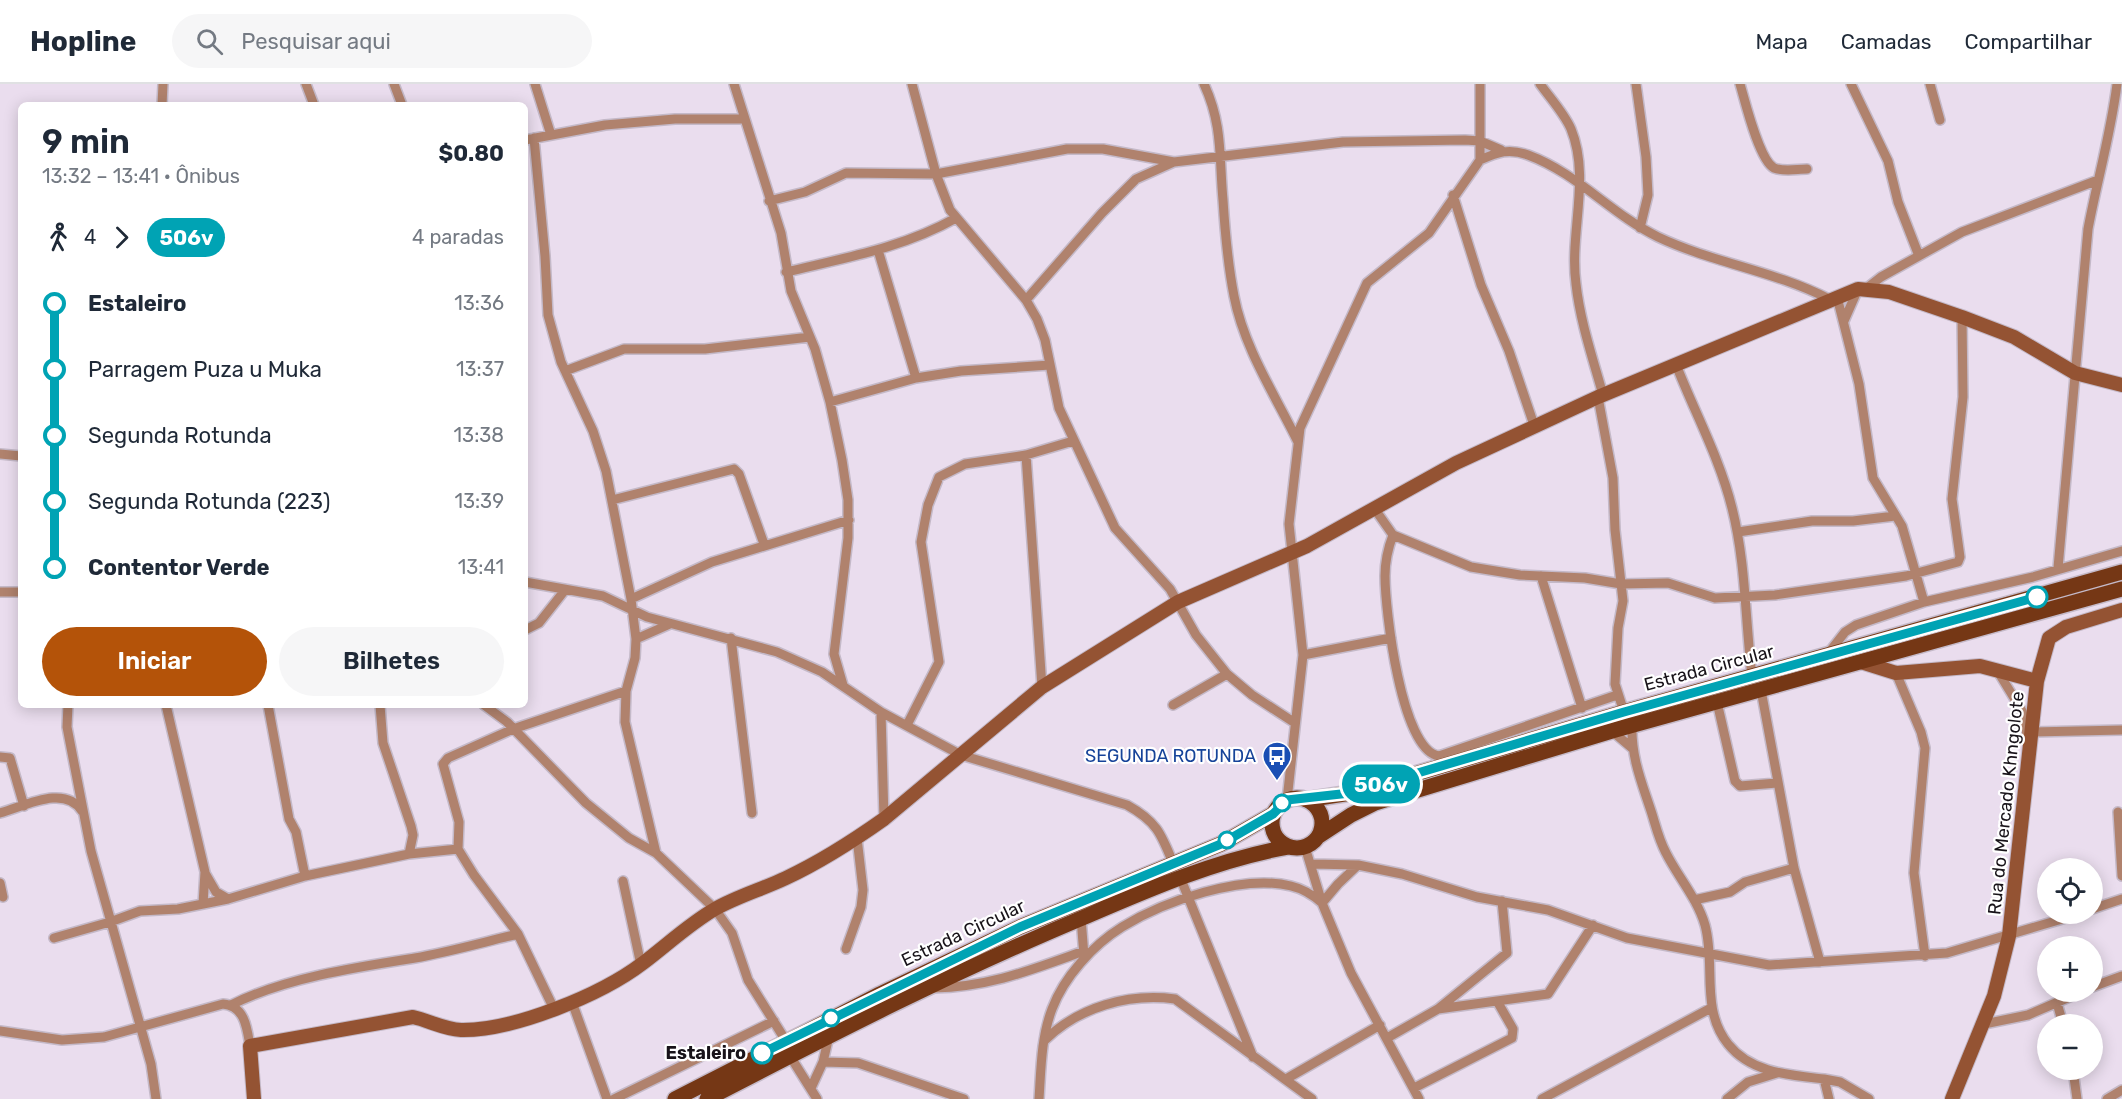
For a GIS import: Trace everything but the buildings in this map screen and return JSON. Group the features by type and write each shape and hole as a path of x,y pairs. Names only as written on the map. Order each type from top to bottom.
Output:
{"main road":[{"name":"Estrada Circular","path":"1306,800 1350,793 1624,712 2122,573"},
{"name":"Estrada Circular","path":"1319,836 1351,814 1375,803 1632,725 2122,589"},
{"path":"1287,800 1306,800 1319,811 1322,819 1319,836 1305,847 1288,847 1274,833 1273,814 1287,800"},
{"name":"Estrada Circular","path":"707,1099 927,988 1081,918 1176,870 1273,814"},
{"name":"Estrada Circular","path":"675,1099 786,1041 1020,927 1176,870 1288,847"}],"street":[{"path":"162,102 163,84"},
{"path":"306,84 313,102"},
{"path":"394,84 401,102"},
{"path":"535,84 551,135"},
{"path":"734,84 769,201 781,233 786,272 810,337 830,402 842,460 849,520 834,654 843,685"},
{"path":"912,84 936,174 956,218 1026,300 1045,340 1059,408 1115,528 1178,602 1196,635 1227,674 1252,696 1294,723"},
{"path":"1480,84 1480,160"},
{"path":"1540,84 1571,130 1579,183 1574,259 1576,285 1601,396 1612,469 1623,601 1618,628 1617,695 1624,712"},
{"path":"1636,84 1646,157 1648,195 1640,228"},
{"path":"1740,84 1761,150 1771,166 1780,170 1808,169"},
{"path":"1851,84 1888,161 1898,202 1919,256"},
{"path":"1930,84 1940,120"},
{"path":"2058,568 2088,230 2110,135 2117,84"},
{"path":"1206,85 1217,116 1222,158 1222,198 1234,297 1248,344 1298,442"},
{"path":"656,853 625,722 626,691 636,639 631,599 612,500 593,431 565,371 548,315 545,256 530,139 605,125 675,119 744,119"},
{"path":"769,201 805,192 846,173 936,174 1067,149 1103,149 1174,162 1343,142 1480,141 1501,150 1525,154 1543,161 1579,183 1640,228 1696,253 1800,285 1833,298 1844,321 1859,384 1874,478 1902,526 1924,602"},
{"path":"1287,800 1303,655 1296,583 1290,554 1289,524 1300,429 1367,283 1429,233 1453,195 1480,160 1501,150"},
{"path":"1026,300 1095,220 1136,179 1174,162"},
{"path":"250,1046 413,1017 435,1026 460,1030 489,1028 554,1010 572,1002 604,987 641,965 681,932 715,909 787,878 857,838 884,819 1042,687 1178,602 1290,554 1456,463 1601,396 1677,367 1833,298 1862,289 1962,232 2098,180"},
{"path":"1453,195 1481,285 1509,351 1534,428"},
{"path":"786,272 878,250 927,234 956,218"},
{"path":"878,250 916,378"},
{"path":"1862,289 1889,292 1962,317 2014,337 2075,373 2122,385"},
{"path":"1844,321 1862,289"},
{"path":"1374,508 1393,535 1471,567 1541,576 1585,578 1621,584 1668,583 1715,598 1743,598 1917,574 1958,562 1960,556 1952,499 1963,397 1962,317"},
{"path":"565,371 624,349 705,349 810,337"},
{"path":"830,402 916,378 961,371 1050,365"},
{"path":"1677,367 1723,479 1738,532 1743,559 1743,598 1752,676"},
{"path":"907,725 939,662 921,542 934,485 943,473 965,464 1026,455 1074,441"},
{"path":"0,454 18,456"},
{"path":"1026,455 1042,687"},
{"path":"612,500 734,470 739,474 765,544"},
{"path":"1738,532 1812,521 1853,521 1895,516"},
{"path":"631,599 712,562 849,520"},
{"path":"831,527 848,538"},
{"path":"1393,535 1387,552 1385,574 1391,638 1404,702 1419,738 1428,752 1439,756 1505,731 1617,695"},
{"path":"1825,657 1845,632 1856,625 1924,602 2032,577 2122,551"},
{"path":"1541,576 1582,708"},
{"path":"528,583 603,596 647,617 777,652 822,672 881,712 961,755 1127,805 1146,816 1160,832 1253,1057"},
{"path":"528,628 539,623 565,590"},
{"path":"0,592 18,592"},
{"path":"2037,681 2049,638 2066,627 2122,610"},
{"path":"636,639 670,624"},
{"path":"731,638 752,813"},
{"path":"1303,655 1391,638"},
{"path":"822,672 834,654"},
{"name":"Rua do Mercado Khngolote","path":"1861,662 1896,673 1958,667 1995,668 2037,681 2009,936 1994,996 1952,1099"},
{"path":"1995,668 2022,711 2030,749"},
{"path":"1896,673 1921,732 1925,748 1914,873 1925,956"},
{"path":"1173,705 1227,674"},
{"path":"1761,690 1794,868 1820,962"},
{"path":"554,1010 518,934 474,875 458,849 459,822 443,764 448,758 513,729 626,691"},
{"path":"1717,702 1735,782 1740,786 1777,783"},
{"path":"68,708 67,728 84,813 110,922 151,1064 156,1099"},
{"path":"167,708 205,872 216,892 228,899"},
{"path":"269,708 289,819 296,832 305,876"},
{"path":"380,708 383,743 413,835 409,854"},
{"path":"488,708 513,729 586,803 629,838 656,853 715,909 732,933 748,980 786,1041"},
{"path":"881,712 884,819"},
{"path":"1632,725 1632,747 1658,836 1705,924 1711,955 1711,1008 1716,1026 1728,1044 1749,1064 1778,1072 1840,1082 1869,1099"},
{"path":"2033,732 2122,730"},
{"path":"1612,731 1632,747"},
{"path":"0,757 10,758 24,806"},
{"path":"0,813 61,796 76,802 84,813"},
{"path":"2118,812 2122,876"},
{"path":"846,949 862,898 857,838"},
{"path":"1305,847 1322,903 1351,973 1419,1099"},
{"path":"54,938 140,911 178,909 228,899 305,876 409,854 458,849"},
{"path":"1312,864 1358,865 1502,902 1548,910 1627,938 1769,965 1947,953 2047,924"},
{"path":"1322,903 1358,865"},
{"path":"1694,900 1730,892 1745,882 1794,868"},
{"path":"203,904 205,872"},
{"path":"623,881 641,965"},
{"path":"927,988 985,985 1084,955 1123,926 1188,898 1219,889 1263,882 1292,886 1308,892 1322,903"},
{"path":"0,883 3,897"},
{"path":"2103,905 2122,899"},
{"path":"1387,1038 1438,1009 1507,953 1502,902"},
{"path":"1039,1099 1043,1042 1052,1008 1084,955 1081,918"},
{"path":"1438,1009 1548,993 1593,925"},
{"path":"0,1031 62,1040 104,1037 211,1006 231,1005 248,996 346,969 429,955 518,934"},
{"path":"2103,983 2122,976"},
{"path":"1043,1042 1059,1026 1120,999 1151,996 1175,999 1198,1013 1225,1038 1312,1099"},
{"path":"1414,1088 1512,1038 1513,1029 1497,1001"},
{"path":"572,1002 607,1099"},
{"path":"1984,1024 2011,1020 2057,1003 2060,1014"},
{"path":"231,1005 241,1013 250,1046 254,1099"},
{"path":"1542,1099 1711,1008"},
{"path":"614,1099 774,1021"},
{"path":"1286,1079 1380,1025"},
{"path":"811,1088 823,1062 830,1035"},
{"path":"790,1056 817,1099"},
{"path":"823,1062 858,1063 964,1099"},
{"path":"1748,1082 1749,1064"},
{"path":"1727,1099 1748,1082 1778,1072"},
{"path":"1824,1078 1829,1099"},
{"path":"2074,1080 2077,1099"},
{"path":"2107,1099 2122,1090"}],"bus line":[{"name":"506v","path":"762,1053 1020,927 1221,844 1273,814 1287,800 1296,798 1306,800 1350,793 1624,712 2037,597"}],"place":[{"name":"SEGUNDA ROTUNDA","path":"1277,782"},
{"name":"Estaleiro","path":"762,1053"}]}
